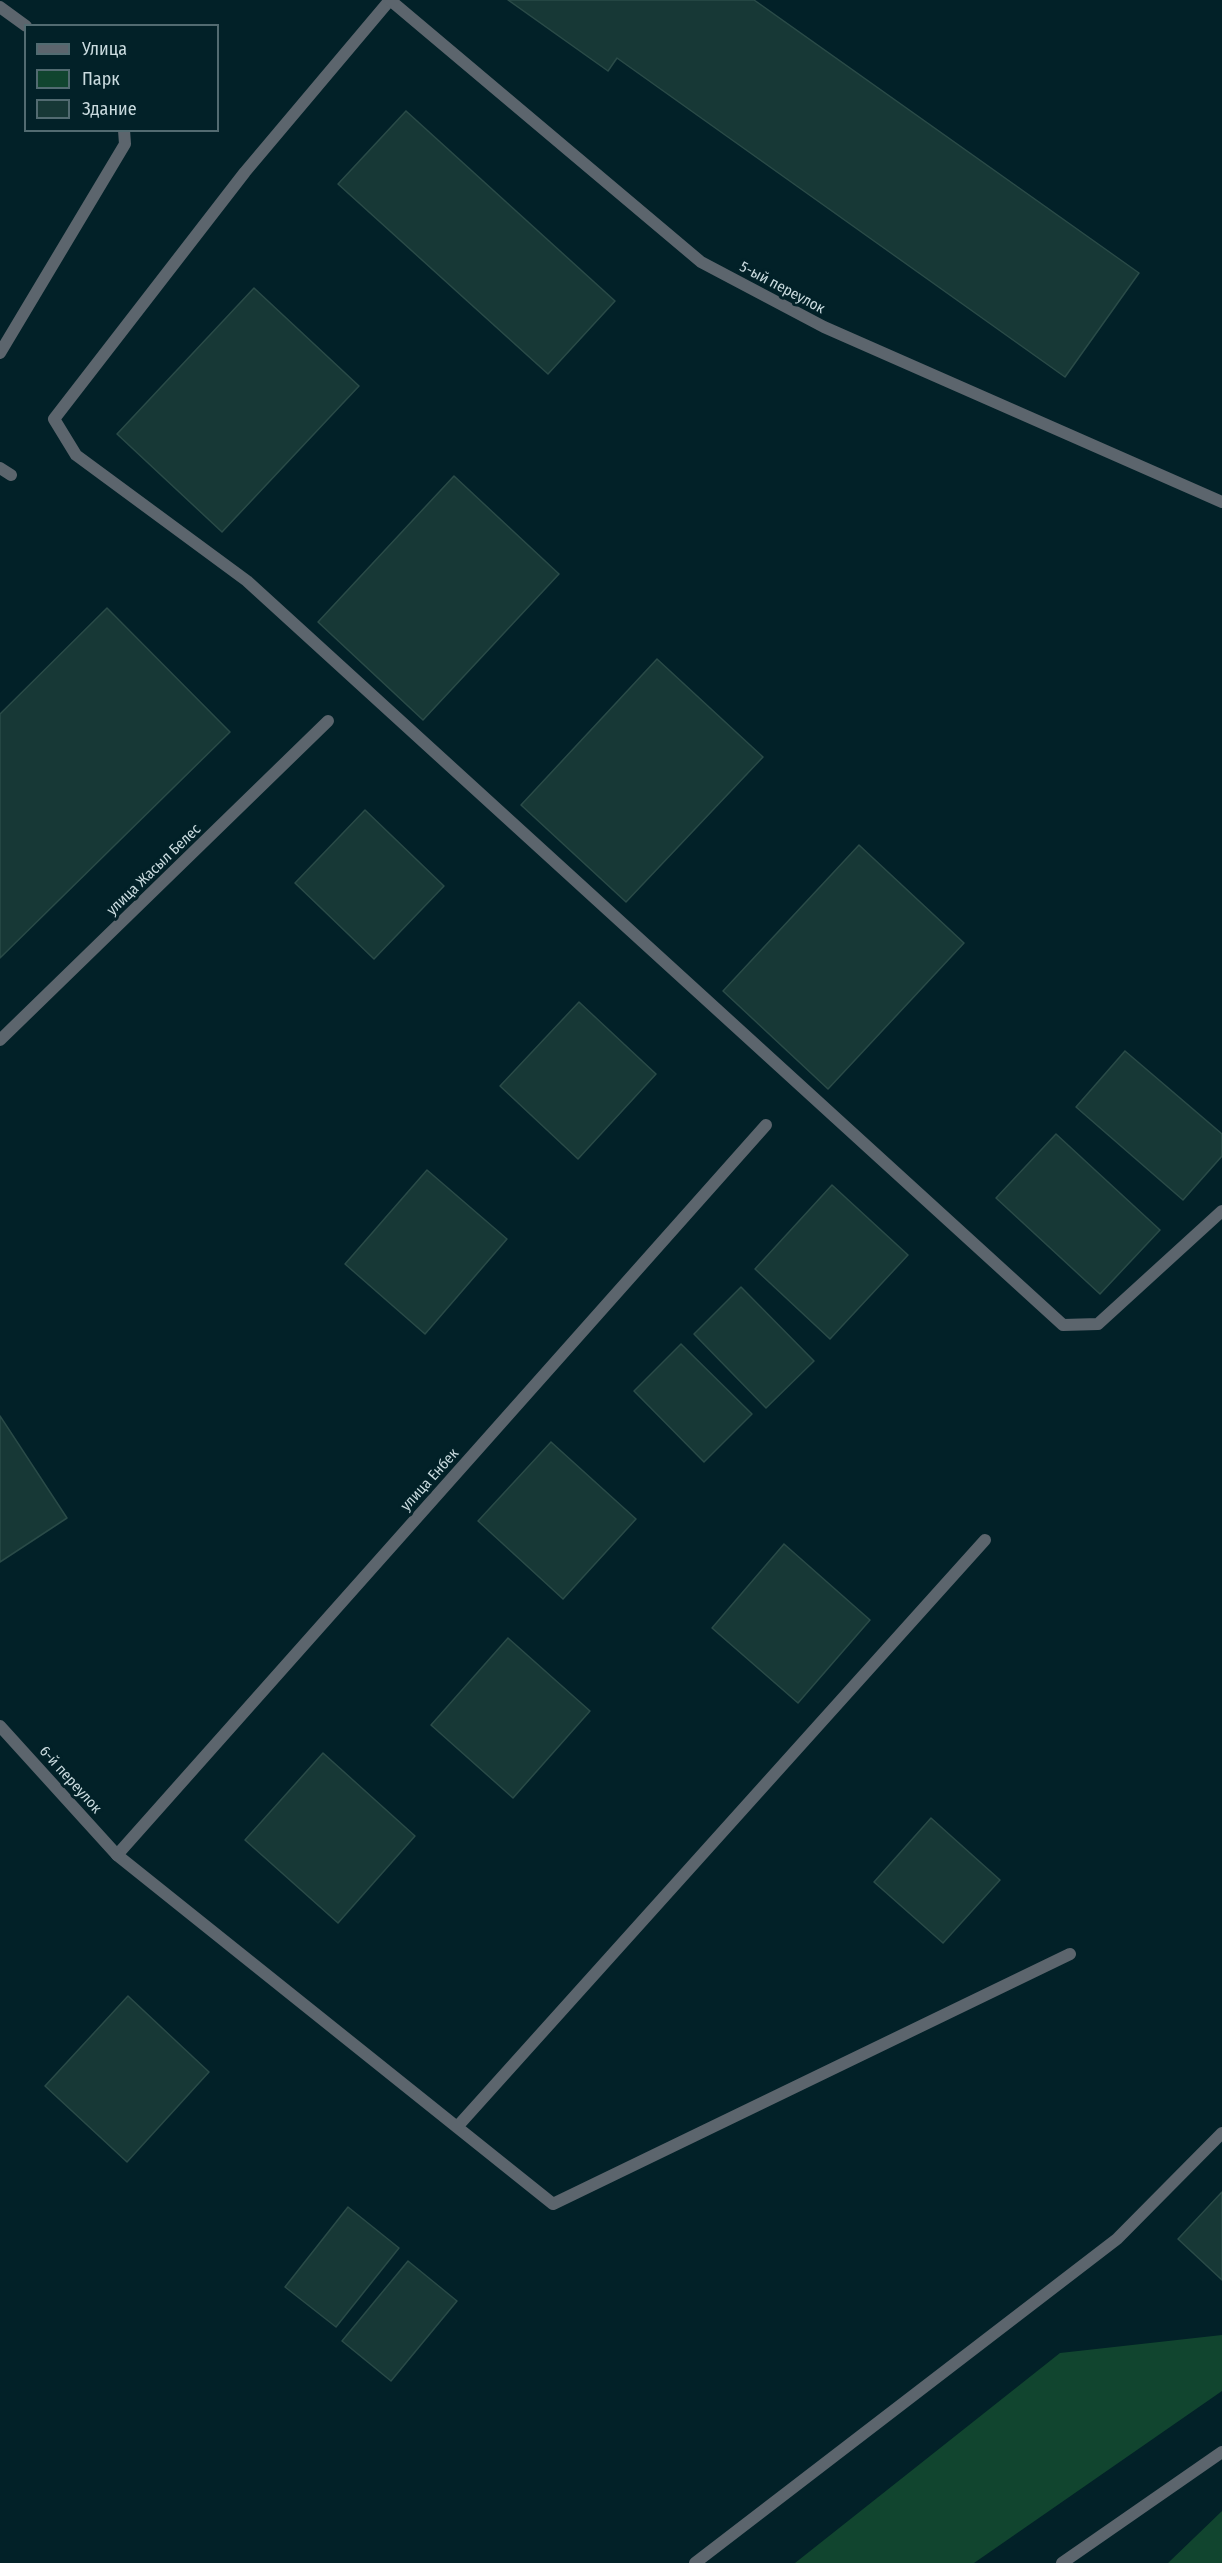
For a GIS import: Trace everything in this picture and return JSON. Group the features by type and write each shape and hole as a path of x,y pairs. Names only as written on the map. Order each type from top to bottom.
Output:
{"street":[{"name":"5-ый переулок","path":"390,0 701,262 824,327 1222,502"},
{"path":"390,0 244,172 54,419 76,455 247,581 1063,1325 1098,1324 1222,1211"},
{"path":"0,7 24,25"},
{"path":"0,353 125,144 124,132"},
{"name":"улица Жасыл Белес","path":"0,1040 328,721"},
{"name":"улица Енбек","path":"117,1855 766,1125"},
{"path":"457,2127 985,1540"},
{"name":"6-й переулок","path":"0,1726 117,1855 553,2204 1070,1954"},
{"path":"695,2563 1117,2240 1222,2133"},
{"path":"1062,2563 1070,2555 1222,2452"}],"green space":[{"path":"1222,2335 1222,2391 974,2563 795,2563 1060,2353"},
{"path":"1222,2511 1222,2563 1168,2563"}],"building":[{"path":"508,0 754,0 1139,273 1065,377 617,58 608,71"},
{"path":"406,111 615,301 548,374 338,184"},
{"path":"254,288 359,386 222,532 117,434"},
{"path":"454,476 559,574 423,720 318,622"},
{"path":"107,608 230,732 0,958 0,714"},
{"path":"657,659 763,757 626,902 521,805"},
{"path":"365,810 444,886 374,959 295,883"},
{"path":"859,845 964,943 828,1089 723,991"},
{"path":"579,1002 656,1074 578,1159 500,1086"},
{"path":"1125,1051 1222,1134 1222,1156 1183,1200 1076,1107"},
{"path":"1056,1134 1160,1230 1100,1294 996,1198"},
{"path":"427,1170 507,1239 425,1334 345,1264"},
{"path":"832,1185 908,1255 830,1339 755,1269"},
{"path":"741,1287 814,1361 766,1408 694,1334"},
{"path":"681,1344 752,1414 704,1462 634,1391"},
{"path":"0,1416 67,1518 0,1562"},
{"path":"551,1442 636,1519 563,1599 478,1521"},
{"path":"784,1544 870,1620 798,1703 712,1628"},
{"path":"508,1638 590,1711 513,1798 431,1725"},
{"path":"323,1753 415,1836 338,1923 245,1840"},
{"path":"931,1818 1000,1880 943,1943 874,1882"},
{"path":"128,1996 209,2072 127,2162 45,2086"},
{"path":"1222,2192 1222,2280 1178,2239"},
{"path":"348,2207 399,2248 336,2327 285,2287"},
{"path":"408,2261 457,2301 391,2381 342,2341"}]}
